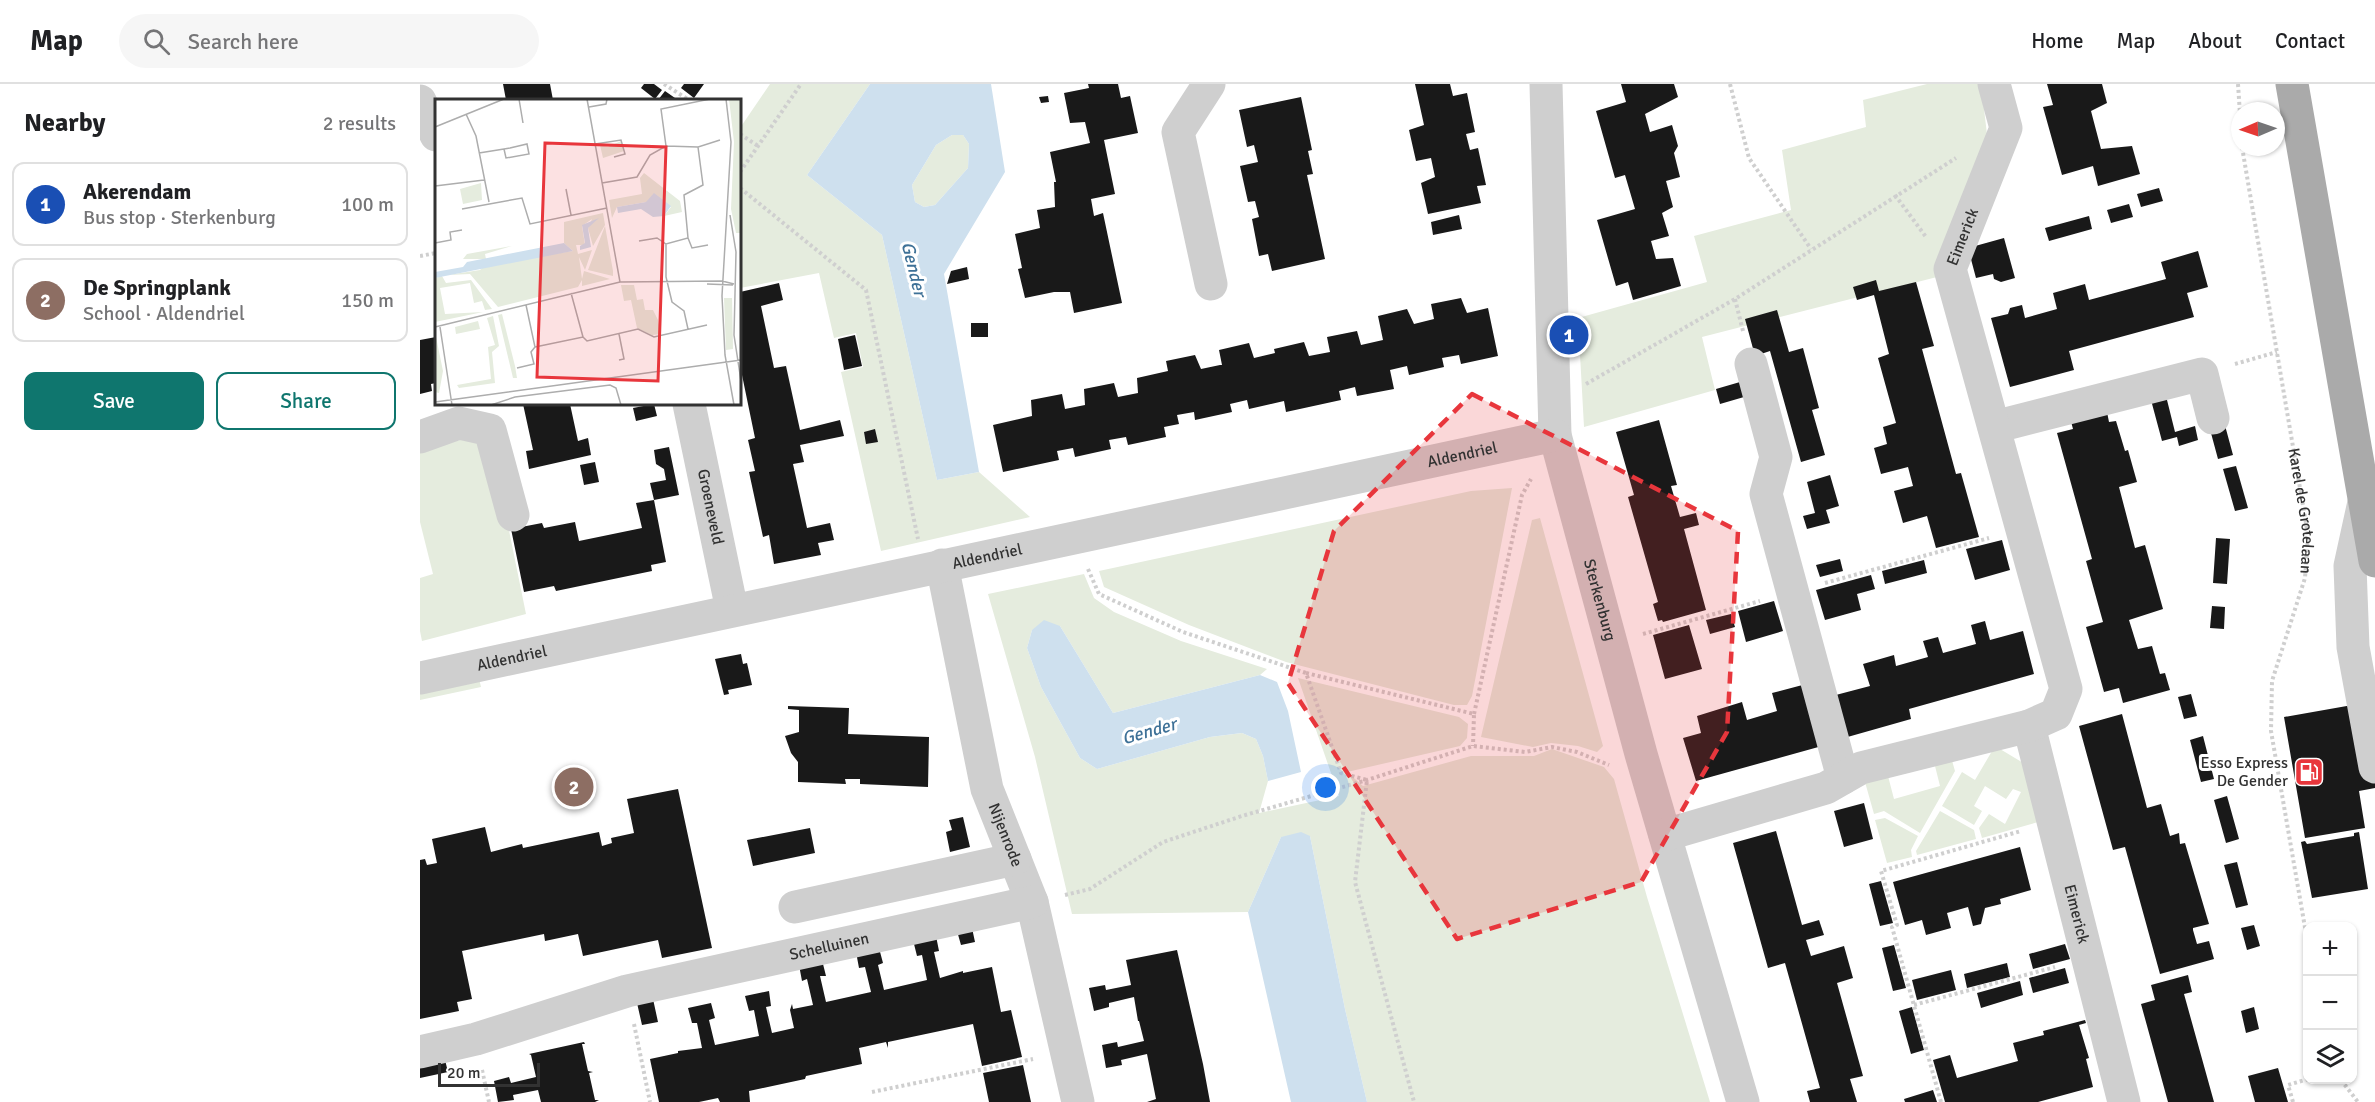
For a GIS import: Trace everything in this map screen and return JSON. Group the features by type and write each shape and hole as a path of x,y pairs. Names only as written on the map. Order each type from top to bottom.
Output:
{"main road":[{"path":"2292,84 2375,561"}],"street":[{"path":"1209,84 1178,132 1210,284"},
{"name":"Sterkenburg","path":"1546,84 1555,435 1641,754 1743,1102"},
{"path":"1994,84 2006,128"},
{"path":"420,101 435,133"},
{"name":"Eimerick","path":"1665,835 1827,788 1861,768 2029,726 2056,714 2066,689 1950,269 2006,128"},
{"path":"1751,364 1776,458 1766,494 1843,778"},
{"path":"1994,428 2202,374 2210,405"},
{"name":"Groeneveld","path":"689,405 732,610"},
{"path":"420,437 459,423 490,430 513,515"},
{"name":"Aldendriel","path":"420,678 1555,435"},
{"path":"2364,502 2350,566 2351,600 2353,647 2375,767"},
{"name":"Nijenrode","path":"934,567 987,789 1032,902 1078,1102"},
{"name":"Eimerick","path":"2029,726 2124,1102"},
{"path":"795,907 1015,859"},
{"name":"Schelluinen","path":"420,1052 476,1040 627,991 1032,902"}],"path":[{"path":"664,84 687,99"},
{"path":"741,171 801,84"},
{"path":"1730,84 1749,158 1811,249"},
{"path":"2238,84 2239,102"},
{"path":"1554,403 1735,299 1895,195 2006,128"},
{"path":"741,135 758,146"},
{"name":"Karel de Grotelaan","path":"2244,156 2308,535 2305,578 2272,681 2271,731 2303,922"},
{"path":"741,189 866,290 934,567"},
{"path":"1895,195 1950,269"},
{"path":"420,256 435,253"},
{"path":"2210,405 2238,382 2235,363 2277,352"},
{"path":"1473,746 1474,714 1522,495 1555,435"},
{"path":"1081,536 1088,569 1099,594 1183,632 1306,673 1474,714"},
{"path":"1306,673 1341,773 1367,780"},
{"path":"1032,902 1090,889 1163,842 1473,746 1526,752 1552,747 1577,752 1608,765 1641,754"},
{"path":"1367,780 1355,882 1414,1102"},
{"path":"1941,1102 1892,927 1897,925 1881,871 2053,822"},
{"path":"1914,1005 2088,958"},
{"path":"627,991 650,1102"},
{"path":"872,1092 1034,1059"},
{"path":"2293,1102 2288,1085 2303,1080"},
{"path":"2344,1084 2358,1102"}],"highlighted area":[{"path":"1472,394 1738,531 1727,732 1641,882 1457,939 1288,683 1334,531"}],"shaded area":[{"path":"770,84 870,84 807,175 882,235 937,480 979,472 1030,517 881,551 841,372 863,367 856,333 834,338 819,273 741,288 741,127"},
{"path":"1927,84 1981,84 1989,151 1937,277 1702,337 1715,390 1584,427 1578,318 1707,282 1694,236 1791,210 1782,150 1866,127 1863,100"},
{"path":"952,135 963,135 969,144 968,168 935,205 924,207 915,202 912,185 936,145"},
{"path":"476,436 500,486 526,614 422,641 420,578 433,574 420,522 420,450"},
{"path":"1512,488 1472,696 1467,705 1454,705 1286,662 1189,625 1104,587 1099,571 1471,491"},
{"path":"1540,518 1603,746 1597,752 1578,746 1551,743 1533,747 1481,737 1532,520"},
{"path":"1084,574 1094,598 1114,612 1181,641 1267,669 1260,675 1113,713 1060,626 1032,630 1027,648 1041,687 1080,758 1097,769 1210,737 1242,733 1256,739 1263,756 1268,781 1259,813 1339,796 1298,678 1459,717 1468,724 1467,738 1460,746 1347,772 1363,786 1471,756 1534,756 1552,749 1604,767 1614,779 1647,897 1710,1102 1367,1102 1345,1009 1310,836 1281,837 1248,912 1072,914 1035,757 988,594"},
{"path":"478,674 481,687 420,700 420,687"},
{"path":"1995,746 2030,767 2045,820 1982,838 1979,828 1989,814 2005,824 2021,792 2013,789 2006,799 1985,786 1974,806 1982,811 1974,825 1942,806 1962,772 1975,780"},
{"path":"1951,757 1955,771 1920,833 1884,811 1874,814 1865,782 1888,776 1894,799 1940,786 1934,762"},
{"path":"1940,811 1974,830 1976,839 1917,855 1916,851"},
{"path":"1885,818 1918,836 1911,850 1912,857 1887,863 1875,820"}],"water":[{"name":"Gender","path":"870,84 991,84 1005,172 944,274 979,472 937,480 882,235 807,175","holes":["952,135 963,135 969,144 968,168 935,205 924,207 915,202 912,185 936,145"]},
{"name":"Gender","path":"1044,620 1060,626 1113,713 1260,675 1277,682 1288,711 1301,772 1268,781 1263,756 1256,739 1242,733 1210,737 1097,769 1080,758 1041,687 1027,648 1032,630"},
{"path":"1301,832 1310,836 1345,1009 1367,1102 1291,1102 1248,912 1281,837"}],"building":[{"path":"503,84 550,84 553,99 506,99"},
{"path":"644,84 654,84 662,90 655,99 641,88"},
{"path":"684,84 704,84 694,98 681,88"},
{"path":"1088,84 1118,84 1121,98 1130,96 1138,133 1104,140 1115,194 1091,199 1094,216 1103,213 1122,303 1074,313 1070,292 1054,292 1025,298 1018,269 1022,268 1015,234 1040,228 1037,210 1055,207 1054,182 1056,182 1050,152 1090,143 1085,122 1070,123 1064,93 1089,88"},
{"path":"1415,84 1450,84 1453,96 1467,93 1475,132 1466,134 1470,150 1478,148 1486,185 1477,186 1481,203 1428,214 1421,183 1435,177 1431,158 1416,161 1409,130 1424,125"},
{"path":"1621,84 1674,84 1678,97 1645,114 1650,132 1672,125 1678,146 1674,153 1680,177 1666,181 1673,207 1662,213 1669,236 1651,241 1656,259 1673,258 1681,286 1633,300 1628,282 1616,286 1597,220 1635,209 1625,175 1615,178 1596,111 1626,102"},
{"path":"2047,84 2102,84 2107,103 2091,111 2101,149 2132,146 2140,174 2098,186 2093,166 2062,175 2043,107 2053,105"},
{"path":"665,91 677,99 659,99"},
{"path":"1048,96 1049,102 1041,103 1039,97"},
{"path":"1301,97 1312,150 1308,151 1313,174 1307,175 1325,259 1272,271 1268,254 1259,256 1252,219 1259,217 1255,201 1248,202 1240,166 1258,162 1254,145 1247,147 1239,110"},
{"path":"2159,188 2163,201 2141,207 2137,194"},
{"path":"2129,204 2133,217 2111,223 2107,210"},
{"path":"1459,215 1462,229 1433,235 1431,222"},
{"path":"2089,216 2092,229 2049,241 2045,228"},
{"path":"2004,238 2015,278 2001,282 1994,279 1993,274 1976,278 1968,248"},
{"path":"2198,251 2208,287 2187,293 2194,317 2069,351 2074,370 2010,387 1991,318 2008,314 2010,308 2022,305 2025,318 2057,309 2053,293 2085,284 2089,300 2166,279 2161,262"},
{"path":"967,267 969,279 947,284 951,271"},
{"path":"1876,280 1879,291 1916,282 1934,346 1922,349 1956,474 1961,473 1979,537 1936,548 1927,516 1903,523 1894,491 1913,486 1908,467 1881,474 1874,448 1887,444 1883,427 1896,423 1878,358 1889,354 1874,295 1857,300 1853,287"},
{"path":"779,283 783,300 761,306 774,368 786,366 800,430 840,420 844,436 800,445 804,462 793,464 807,528 830,523 834,540 818,543 821,555 774,564 769,535 763,537 749,472 755,471 748,440 755,438 741,376 741,292"},
{"path":"1461,298 1467,313 1488,308 1498,356 1461,364 1459,355 1442,358 1444,367 1409,375 1407,366 1390,370 1394,389 1357,396 1355,387 1339,391 1341,400 1286,412 1284,401 1249,409 1247,400 1230,404 1232,412 1195,420 1194,412 1177,415 1179,424 1164,427 1166,437 1128,445 1126,437 1109,440 1111,449 1075,457 1073,448 1057,451 1059,460 1003,472 993,425 1032,416 1031,400 1062,394 1065,409 1085,405 1084,389 1114,383 1118,397 1138,393 1137,378 1168,371 1166,361 1195,355 1201,369 1222,365 1219,350 1249,343 1254,358 1275,353 1274,349 1304,342 1309,356 1330,352 1327,337 1357,331 1361,345 1383,340 1378,316 1407,309 1414,324 1434,319 1431,304"},
{"path":"1777,310 1789,352 1803,348 1819,408 1812,410 1825,455 1801,462 1770,351 1755,356 1745,319"},
{"path":"971,323 988,323 988,337 971,337"},
{"path":"855,335 862,366 844,370 838,339"},
{"path":"435,337 435,383 431,384 432,391 420,394 420,340"},
{"path":"1740,382 1744,397 1720,404 1716,389"},
{"path":"2166,396 2175,432 2195,426 2198,440 2179,446 2177,437 2162,441 2151,400"},
{"path":"523,405 570,405 578,441 588,438 591,455 529,469 526,451 533,450"},
{"path":"654,405 657,416 636,421 633,408"},
{"path":"2107,412 2109,422 2116,421 2125,451 2128,450 2137,482 2119,487 2135,548 2145,545 2163,609 2129,620 2138,649 2152,646 2160,674 2165,673 2170,690 2123,703 2119,688 2104,692 2086,627 2103,622 2086,561 2092,559 2057,433 2073,429 2069,414"},
{"path":"2223,418 2233,455 2218,459 2208,422"},
{"path":"1659,420 1677,485 1671,486 1680,517 1696,513 1699,525 1684,529 1706,610 1663,622 1658,621 1653,604 1658,602 1628,497 1634,495 1616,432"},
{"path":"875,429 878,442 866,444 864,432"},
{"path":"669,447 679,495 654,500 650,483 666,480 664,469 656,464 654,450"},
{"path":"595,462 599,482 584,485 580,465"},
{"path":"2236,466 2248,508 2235,511 2223,469"},
{"path":"1830,475 1839,506 1826,510 1830,523 1807,529 1803,516 1815,513 1807,482"},
{"path":"654,500 666,562 651,565 652,571 556,591 554,586 524,592 511,529 542,523 544,528 575,522 579,541 642,528 636,503"},
{"path":"2216,538 2230,539 2227,584 2213,583"},
{"path":"2002,540 2010,570 1975,580 1966,549"},
{"path":"1840,559 1843,571 1820,577 1816,565"},
{"path":"1924,560 1927,573 1885,584 1882,571"},
{"path":"1871,575 1875,589 1857,594 1861,610 1825,620 1816,590"},
{"path":"1774,601 1783,631 1746,642 1738,611"},
{"path":"2212,606 2225,607 2224,629 2210,628"},
{"path":"1731,614 1735,627 1710,634 1706,620"},
{"path":"1985,621 1990,640 2023,631 2034,674 1909,709 1911,719 1844,738 1832,696 1870,686 1863,664 1894,655 1896,666 1928,657 1923,641 1938,637 1943,653 1976,644 1971,625"},
{"path":"1689,625 1702,669 1665,679 1653,635"},
{"path":"741,654 743,664 747,663 752,685 728,690 729,694 724,695 715,659"},
{"path":"1810,683 1822,746 1696,781 1683,738 1701,733 1697,716 1742,702 1747,720 1777,711 1772,693"},
{"path":"2191,694 2197,716 2184,719 2178,697"},
{"path":"2375,701 2375,788 2359,791 2365,828 2305,838 2284,717"},
{"path":"788,706 849,708 848,734 929,737 928,787 860,784 860,779 845,779 846,784 798,782 798,762 791,753 785,736 799,732 799,710 788,709"},
{"path":"2122,714 2147,808 2161,804 2170,836 2179,833 2180,844 2185,843 2209,924 2193,928 2193,930 2197,944 2209,941 2214,959 2160,974 2125,847 2113,850 2079,726"},
{"path":"2203,736 2214,779 2201,782 2190,740"},
{"path":"678,789 712,948 662,958 658,940 583,956 578,934 545,941 544,934 462,951 472,999 457,1002 459,1011 420,1019 420,860 425,859 427,865 437,863 432,839 485,827 491,852 522,844 523,848 599,832 602,846 612,843 611,838 634,833 627,799"},
{"path":"2227,796 2239,839 2226,843 2214,800"},
{"path":"1864,803 1873,839 1844,847 1834,811"},
{"path":"963,817 970,847 950,852 946,832 952,830 949,820"},
{"path":"810,828 815,853 753,866 747,840"},
{"path":"1776,831 1802,925 1819,920 1824,935 1806,940 1811,956 1844,946 1853,978 1837,983 1863,1076 1850,1079 1857,1102 1810,1102 1807,1091 1820,1088 1785,963 1768,968 1733,843"},
{"path":"2359,832 2368,889 2312,898 2301,842 2305,841 2307,844 2354,836 2354,833"},
{"path":"2020,847 2031,890 2000,899 2001,904 1985,908 1981,924 1973,926 1968,907 1947,913 1951,928 1926,935 1922,920 1905,925 1893,882"},
{"path":"2237,862 2248,905 2236,908 2224,865"},
{"path":"1881,881 1893,923 1880,926 1869,884"},
{"path":"2254,925 2260,946 2247,950 2241,928"},
{"path":"972,928 975,942 961,945 957,931"},
{"path":"936,936 939,951 934,952 940,978 963,971 963,973 992,967 1001,1012 1011,1010 1022,1057 982,1066 973,1024 888,1042 888,1048 886,1042 859,1048 862,1064 749,1091 750,1102 720,1102 718,1098 699,1102 659,1102 650,1059 678,1053 678,1051 702,1048 697,1023 692,1023 688,1008 711,1003 715,1018 709,1020 715,1045 759,1036 754,1010 749,1011 745,996 769,991 771,1006 766,1007 772,1033 794,1028 790,1010 792,1004 793,1009 813,1005 807,979 802,981 799,965 822,960 826,976 820,976 826,1002 871,992 865,967 859,968 856,952 879,948 883,963 878,965 884,990 927,980 922,955 917,956 913,940"},
{"path":"2065,944 2070,959 2033,969 2029,954"},
{"path":"1894,945 1906,988 1893,991 1882,948"},
{"path":"1177,950 1210,1102 1147,1102 1156,1099 1147,1054 1121,1060 1122,1065 1106,1068 1102,1045 1117,1042 1118,1047 1144,1041 1134,997 1109,1003 1109,1007 1094,1011 1089,988 1105,985 1106,990 1131,985 1126,960"},
{"path":"2007,963 2010,977 1967,988 1964,974"},
{"path":"2065,968 2069,983 2033,993 2029,978"},
{"path":"1951,970 1956,990 1917,1000 1912,980"},
{"path":"2188,975 2192,992 2184,994 2214,1102 2168,1102 2141,1004 2155,1000 2151,985"},
{"path":"2020,981 2023,995 1981,1008 1977,993"},
{"path":"653,999 658,1022 642,1025 637,1003"},
{"path":"1912,1007 1924,1050 1911,1054 1899,1011"},
{"path":"2254,1007 2259,1029 2246,1033 2241,1011"},
{"path":"2085,1020 2086,1023 2079,1025 2089,1058 2086,1059 2093,1087 2038,1102 1945,1102 1933,1060 1950,1055 1957,1078 2018,1061 2013,1043 2044,1035 2043,1031"},
{"path":"584,1042 585,1044 582,1044 588,1071 593,1072 589,1073 595,1100 599,1100 595,1102 541,1102 538,1090 513,1095 514,1100 498,1102 494,1081 509,1077 511,1083 536,1077 529,1054"},
{"path":"444,1056 448,1072 420,1078 420,1061"},
{"path":"1023,1065 1031,1102 989,1102 983,1073"},
{"path":"2278,1068 2288,1102 2255,1102 2248,1076"},
{"path":"1933,1090 1937,1102 1905,1102 1904,1099"}],"place":[{"name":"Akerendam","path":"1569,335"},
{"name":"Esso Express De Gender","path":"2309,772"},
{"name":"De Springplank","path":"574,787"}]}
